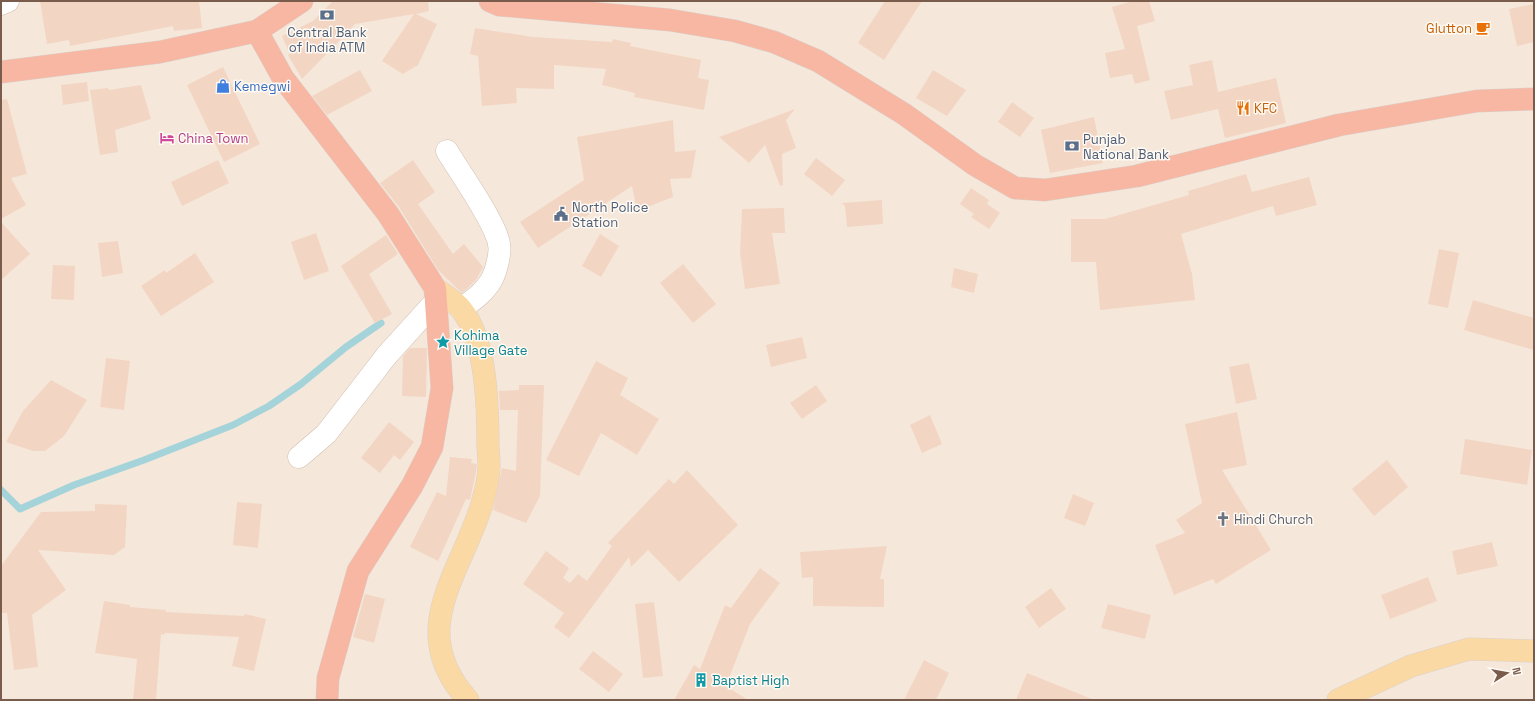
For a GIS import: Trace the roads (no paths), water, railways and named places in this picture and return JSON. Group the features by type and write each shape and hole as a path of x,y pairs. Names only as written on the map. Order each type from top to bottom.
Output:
{"highway":[{"path":"1,72 160,52 257,31 302,1"},
{"path":"490,1 499,5 670,20 735,32 774,42 818,61 904,114 975,166 1015,188 1045,190 1137,176 1339,125 1476,101 1534,99"},
{"path":"257,31 283,78 388,214 436,295 442,388 432,447 412,486 358,571 328,678 327,700"}],"main road":[{"path":"436,295 461,309 475,333 484,369 488,410 489,476 480,507 448,585 440,614 439,646 447,671 468,700"},
{"path":"1338,700 1411,666 1469,649 1534,651"}],"street":[{"path":"1,4 8,1"},
{"path":"447,151 491,224 499,244 497,263 492,280 478,296 461,309"},
{"path":"299,458 326,434 436,295"}],"waterway":[{"path":"1,490 20,509 74,485 144,460 233,425 269,406 301,384 346,347 381,323"}],"place":[{"name":"Central Bank of India ATM","path":"327,15"},
{"name":"Glutton","path":"1483,28"},
{"name":"Kemegwi","path":"223,86"},
{"name":"KFC","path":"1243,108"},
{"name":"China Town","path":"167,138"},
{"name":"Punjab National Bank","path":"1072,146"},
{"name":"North Police Station","path":"561,214"},
{"name":"Kohima Village Gate","path":"443,342"},
{"name":"Hindi Church","path":"1223,519"},
{"name":"Baptist High","path":"701,680"}]}
